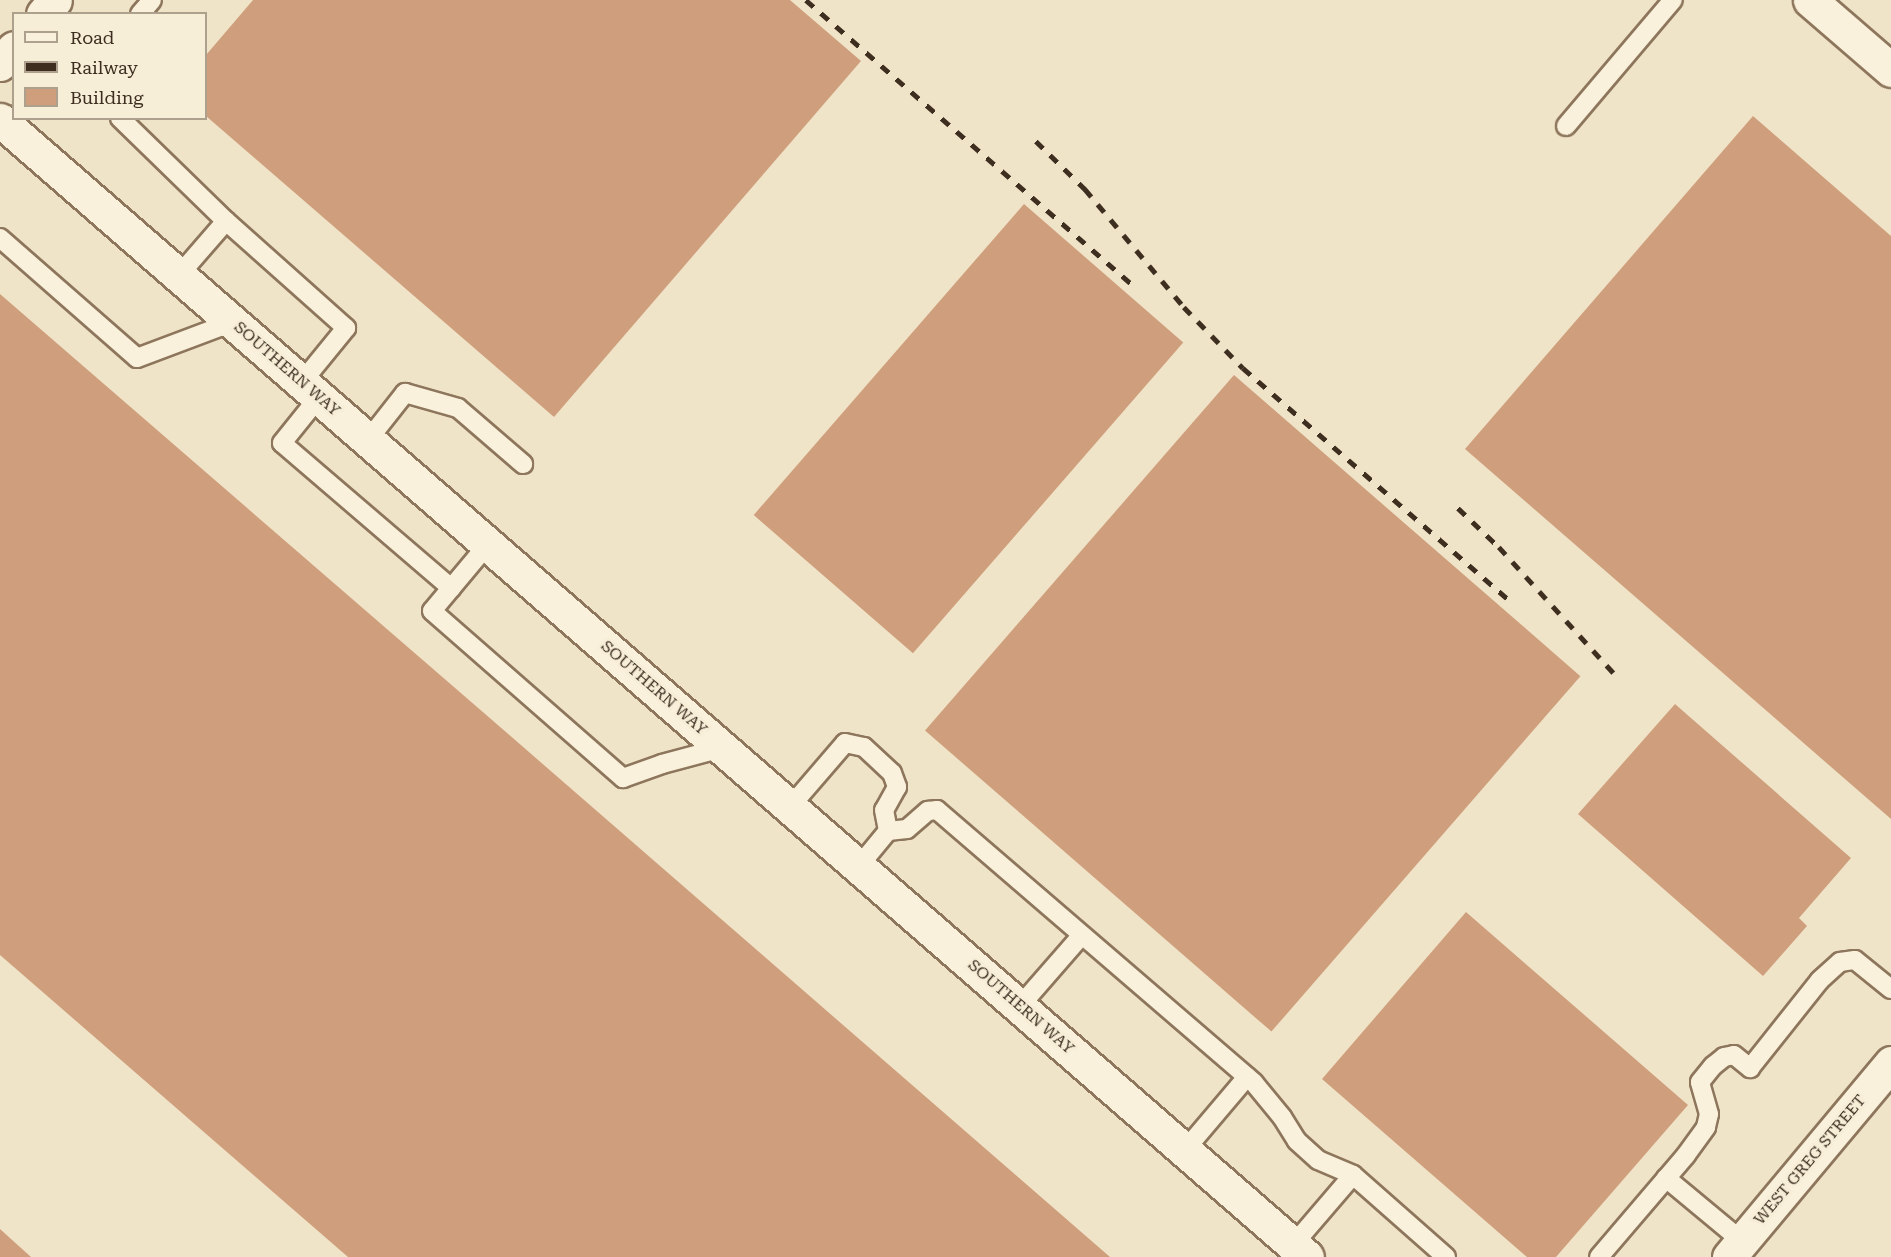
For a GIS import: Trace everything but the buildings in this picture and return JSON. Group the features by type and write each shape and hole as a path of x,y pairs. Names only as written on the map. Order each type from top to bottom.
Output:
{"street":[{"path":"45,12 54,0"},
{"path":"1810,0 1891,70"},
{"path":"0,64 12,50"},
{"name":"SOUTHERN WAY","path":"0,120 1300,1251"},
{"name":"WEST GREG STREET","path":"1736,1249 1891,1063"}],"lane":[{"path":"142,12 152,0"},
{"path":"1566,126 1673,0"},
{"path":"122,120 226,221 346,328 282,443 451,588"},
{"path":"179,275 226,221"},
{"path":"0,238 137,358 233,322"},
{"path":"369,440 405,393 458,408 523,464"},
{"path":"488,544 432,610 623,778 662,764 722,748"},
{"path":"790,807 845,743 864,747 892,773 897,787 884,810 888,831"},
{"path":"859,866 888,831 907,829 928,811 938,810 1247,1077 1282,1117 1297,1141 1318,1160 1353,1175 1446,1257"},
{"path":"1020,1006 1082,934"},
{"path":"1599,1257 1706,1127 1708,1114 1700,1082 1724,1057 1734,1055 1750,1068 1820,980 1840,962 1855,960 1891,989"},
{"path":"1185,1150 1247,1077"},
{"path":"1300,1251 1353,1175"},
{"path":"1666,1178 1736,1249"}],"railway":[{"path":"806,0 1132,284"},
{"path":"1036,141 1085,189 1184,307 1243,368 1514,604"},
{"path":"1458,508 1499,547 1620,680"}]}
